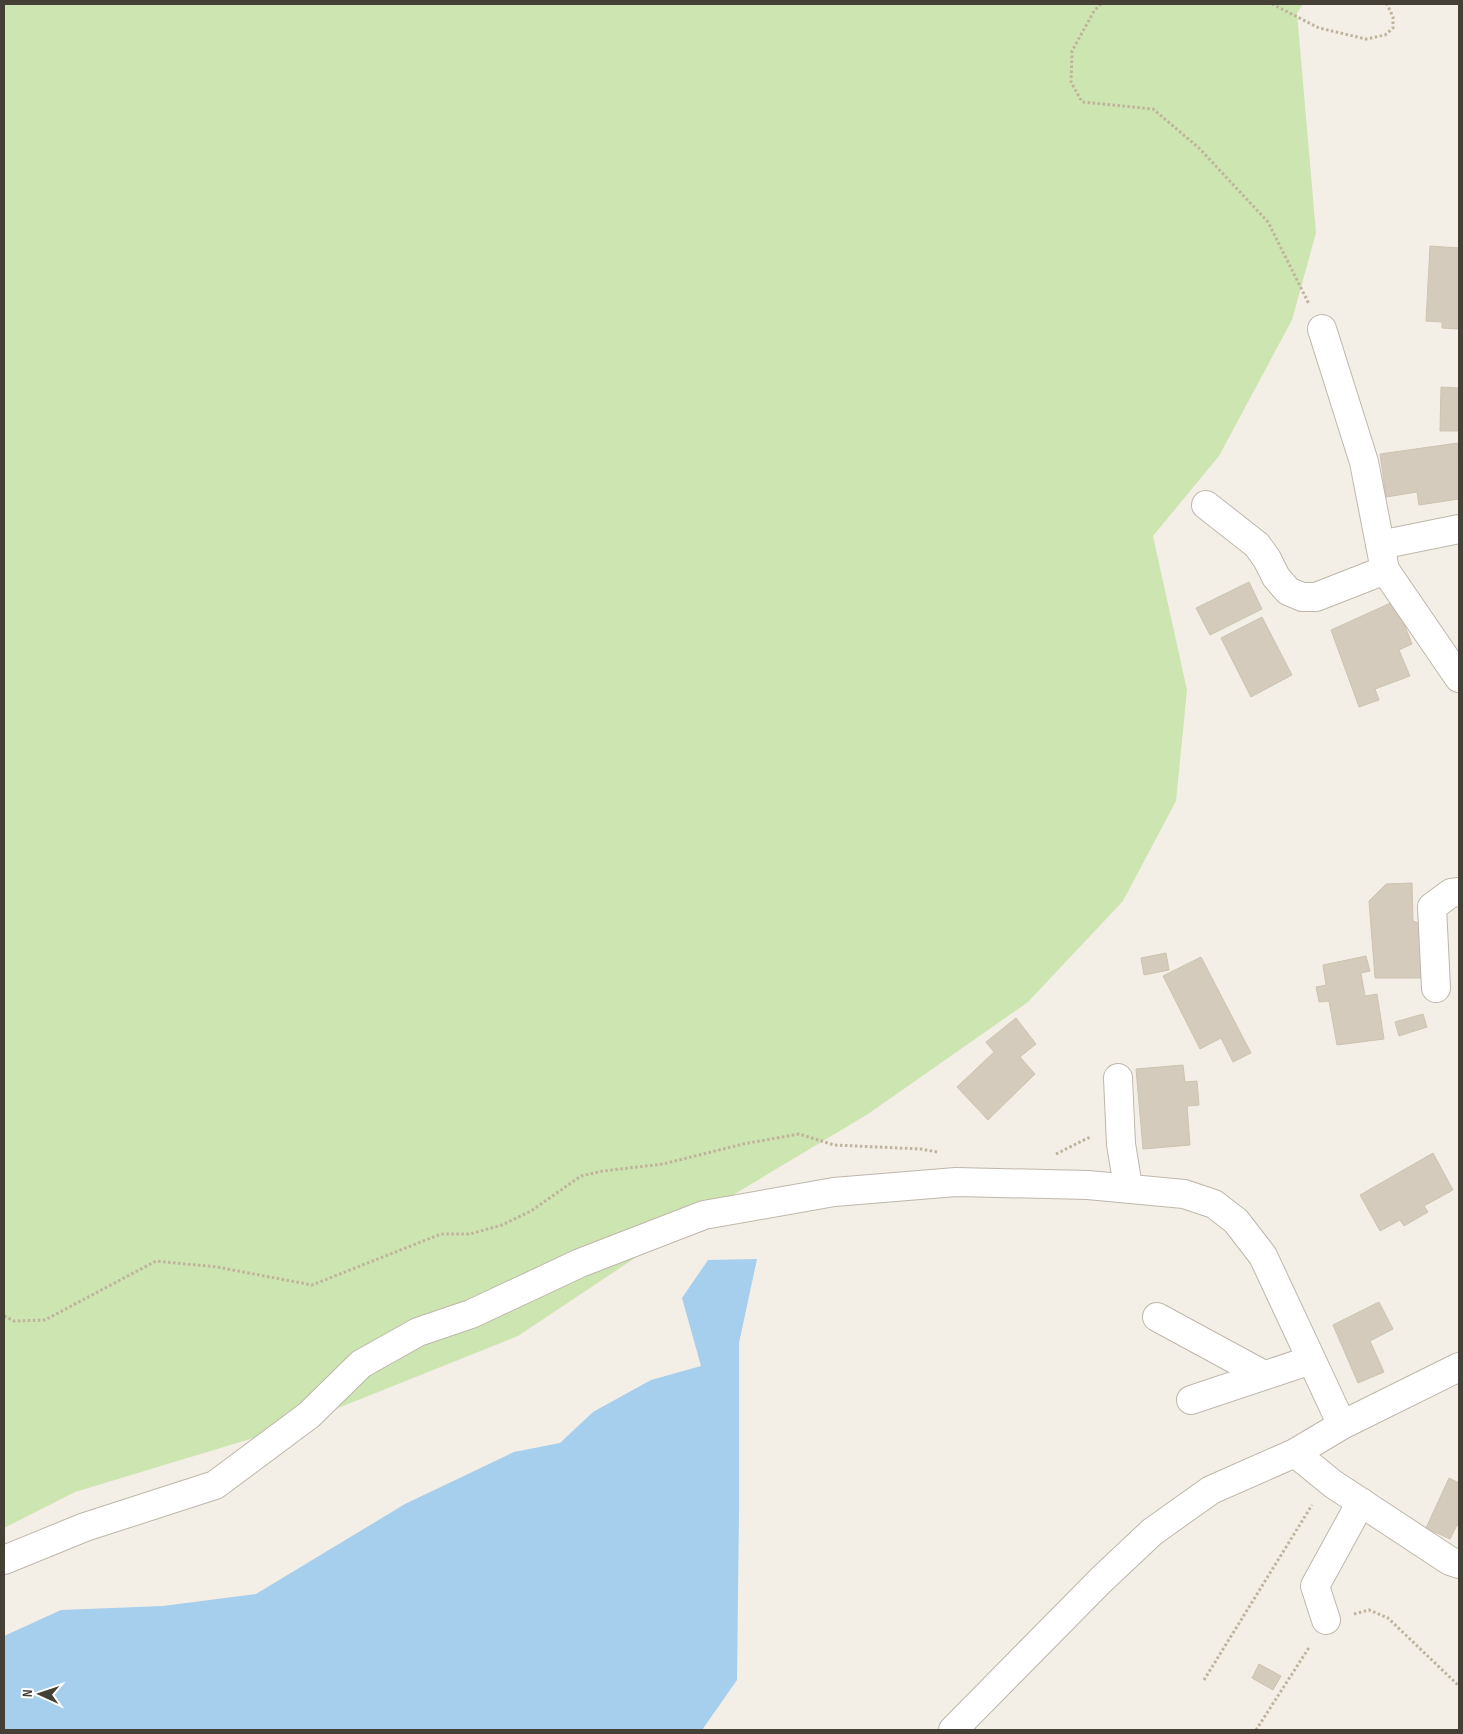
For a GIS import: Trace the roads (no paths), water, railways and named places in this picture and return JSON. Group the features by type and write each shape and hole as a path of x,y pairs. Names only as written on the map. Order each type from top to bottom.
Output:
{"street":[{"path":"1322,329 1364,462 1382,557 1459,678"},
{"path":"1206,505 1257,545 1276,577 1288,591 1302,596 1316,597 1382,557 1459,529"},
{"path":"1436,988 1432,907 1451,893 1459,892"},
{"path":"1118,1078 1121,1144 1128,1187"},
{"path":"4,1560 85,1527 215,1485 309,1415 361,1364 418,1332 471,1314 580,1263 704,1215 834,1192 956,1182 1088,1185 1128,1187 1184,1194 1214,1204 1236,1221 1263,1256 1342,1426"},
{"path":"1157,1317 1264,1375"},
{"path":"1192,1400 1311,1360"},
{"path":"953,1730 1101,1580 1152,1532 1212,1490 1295,1452 1459,1367"},
{"path":"1295,1452 1328,1479 1361,1502 1450,1561 1459,1564"},
{"path":"1326,1620 1315,1586 1361,1502"}],"water":[{"path":"757,1259 739,1343 737,1680 702,1730 4,1730 4,1636 61,1610 163,1606 256,1594 405,1504 514,1452 560,1443 593,1412 651,1380 701,1366 682,1298 708,1260"}]}
